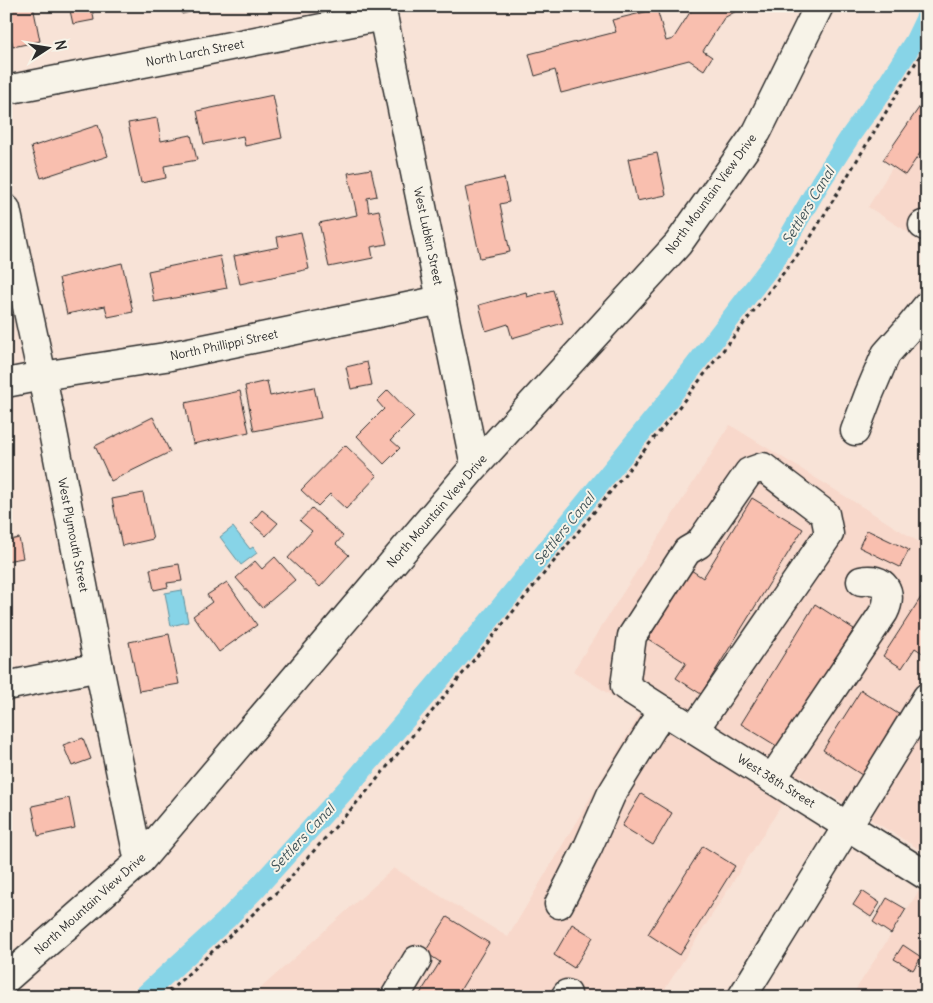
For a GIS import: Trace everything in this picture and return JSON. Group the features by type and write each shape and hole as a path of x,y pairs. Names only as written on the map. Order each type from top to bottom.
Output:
{"street":[{"name":"North Mountain View Drive","path":"6,980 139,862 475,466 678,244 757,132 819,6"},
{"name":"West Lubkin Street","path":"384,10 475,466"},
{"name":"North Larch Street","path":"6,90 384,10"},
{"name":"West Plymouth Street","path":"6,209 42,376 139,862"},
{"name":"North Phillippi Street","path":"6,383 165,357 441,300"},
{"path":"855,431 886,354 927,306"},
{"name":"West 38th Street","path":"694,730 829,534 825,514 764,467 749,472 699,544 687,551 632,636 625,686 664,711 694,730 772,779 846,826 927,876"},
{"path":"772,779 888,604 888,595 883,584 869,579 861,580"},
{"path":"6,686 99,666"},
{"path":"742,997 927,697"},
{"path":"559,904 588,848 611,795 664,711"},
{"path":"395,997 417,960"}],"path":[{"path":"163,997 279,890 369,789 668,421 809,240 927,44"}],"shaded area":[{"path":"927,111 927,244 868,207"},
{"path":"730,425 927,547 927,854 800,776 660,997 251,997 394,868 508,937 640,714 573,671"},
{"path":"927,880 927,997 851,997 915,897"}],"water":[{"path":"233,527 250,549 253,547 257,553 241,565 220,537"},
{"path":"182,590 188,622 171,626 165,593"}],"building":[{"path":"6,6 33,6 40,41 13,47 6,15"},
{"path":"69,6 103,6 92,8 94,20 73,24"},
{"path":"180,6 202,6 203,9 182,14"},
{"path":"694,6 745,6 724,18 703,51 712,57 704,70 689,60 561,93 555,70 535,76 529,54 616,32 612,20 657,9 666,41 673,39"},
{"path":"273,95 282,138 245,146 243,136 204,144 197,111"},
{"path":"927,96 927,143 905,175 883,160"},
{"path":"157,118 161,141 191,135 197,160 164,166 166,178 141,183 128,123"},
{"path":"98,125 108,156 41,178 31,147"},
{"path":"657,153 666,195 637,201 628,159"},
{"path":"371,169 377,196 367,198 369,212 379,210 387,244 371,247 373,258 329,267 319,223 357,215 348,173"},
{"path":"504,178 509,202 500,204 510,252 480,258 465,187"},
{"path":"301,232 309,269 240,284 234,256 279,247 277,237"},
{"path":"220,256 227,288 154,302 148,271"},
{"path":"122,263 133,312 108,317 105,306 67,314 59,278"},
{"path":"553,290 563,323 512,338 508,324 486,331 479,305 526,292 527,297"},
{"path":"367,362 372,385 351,389 346,367"},
{"path":"267,381 270,396 314,387 321,418 254,431 245,386"},
{"path":"388,390 414,417 391,440 400,448 384,464 357,436 384,409 377,401"},
{"path":"240,391 249,432 193,444 185,403"},
{"path":"153,417 170,452 111,481 95,446"},
{"path":"345,445 377,476 346,509 330,494 318,506 301,490"},
{"path":"143,493 153,539 122,546 112,499"},
{"path":"752,498 803,529 701,694 676,678 686,663 648,639 691,570 703,578"},
{"path":"312,508 343,536 336,544 349,555 320,587 288,558 312,531 300,521"},
{"path":"262,510 278,523 266,536 251,523"},
{"path":"867,530 909,550 900,567 859,547"},
{"path":"19,538 23,558 6,561 6,541"},
{"path":"275,557 295,580 262,608 236,578 255,561 262,569"},
{"path":"179,564 182,581 167,583 168,587 154,590 150,569"},
{"path":"227,582 257,625 219,652 193,616 212,602 207,595"},
{"path":"927,588 927,656 915,648 902,668 883,656"},
{"path":"815,604 854,629 780,748 741,724"},
{"path":"169,634 179,684 139,691 129,642"},
{"path":"861,690 900,715 862,775 823,750"},
{"path":"83,738 91,759 72,766 63,745"},
{"path":"641,794 672,813 653,845 622,826"},
{"path":"69,798 75,828 38,836 32,806"},
{"path":"703,846 735,866 680,955 648,934"},
{"path":"862,891 880,903 871,917 853,905"},
{"path":"887,898 906,909 891,934 873,922"},
{"path":"447,917 489,943 456,997 418,997 440,962 425,952"},
{"path":"572,924 593,937 574,968 554,955"},
{"path":"903,945 921,957 913,970 894,959"}],"waterway":[{"name":"Settlers Canal","path":"142,997 226,920 350,785 476,637 669,399 776,259 820,183 915,40 927,15"}]}
